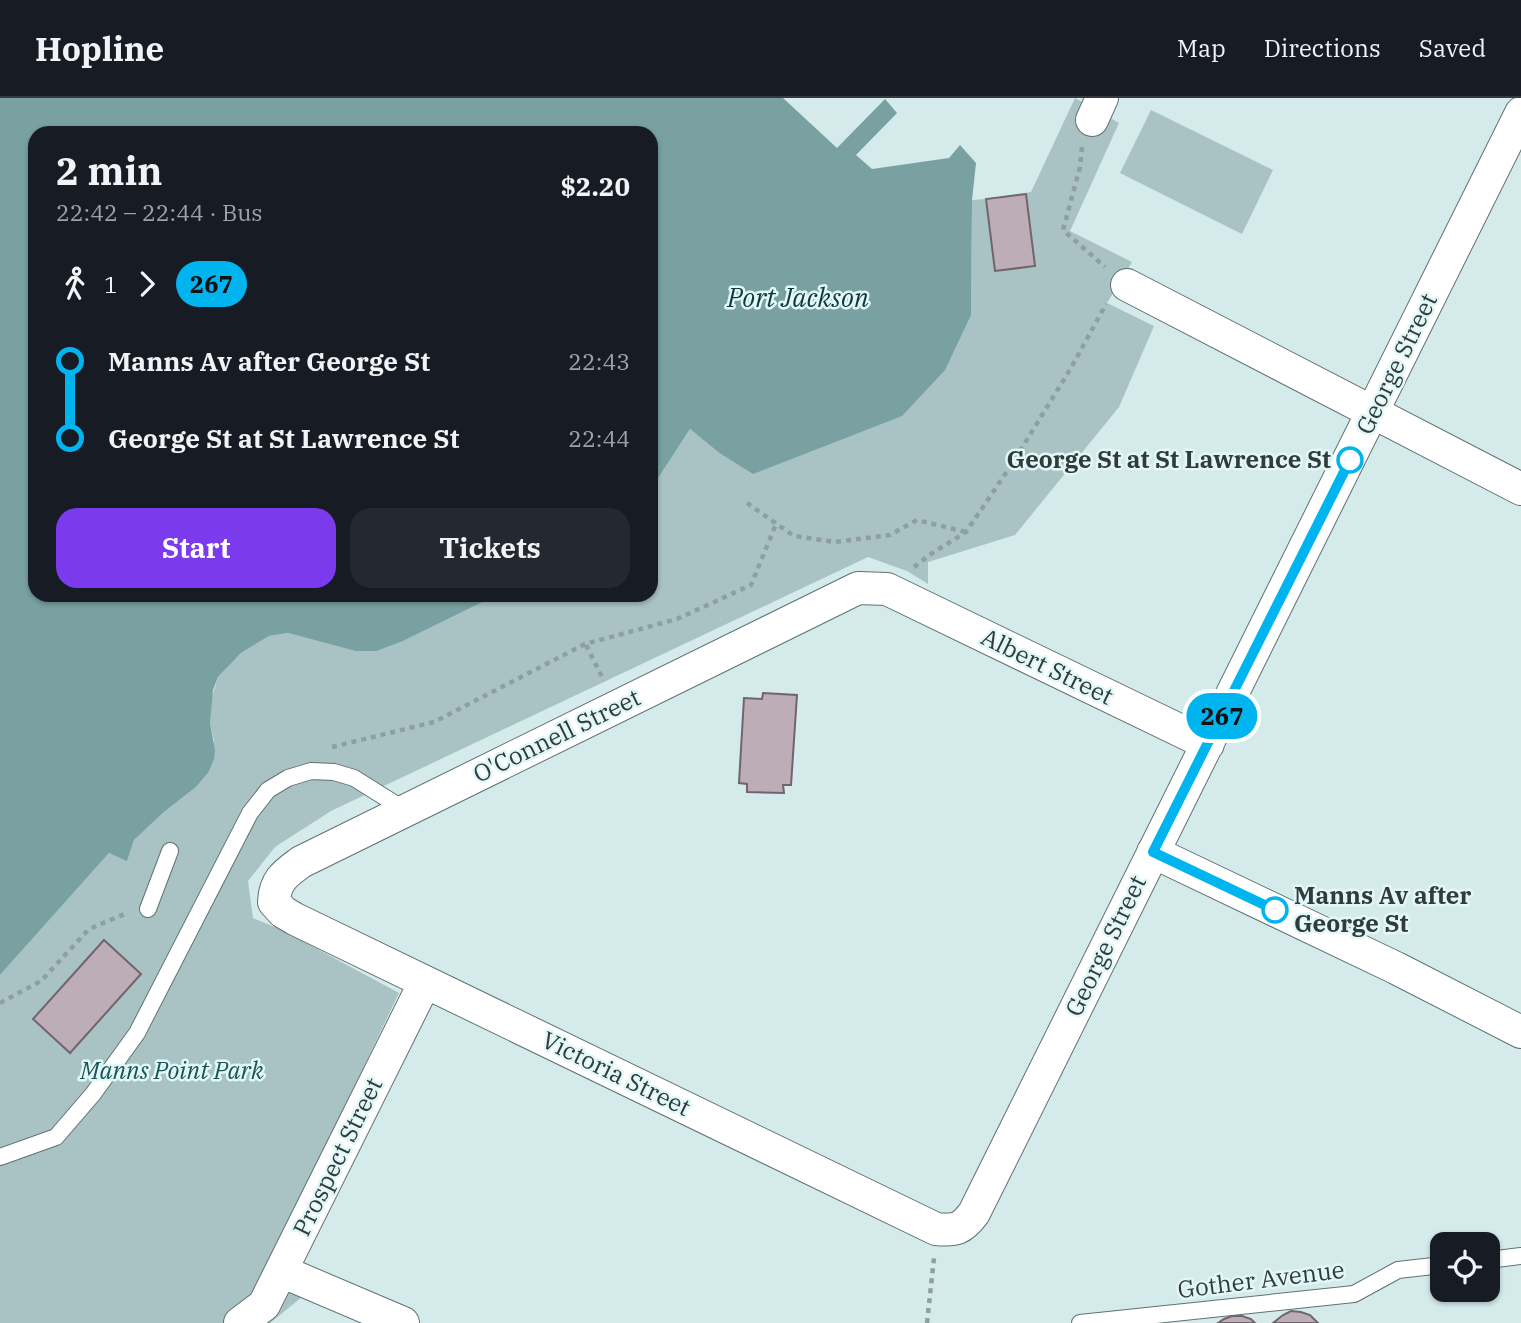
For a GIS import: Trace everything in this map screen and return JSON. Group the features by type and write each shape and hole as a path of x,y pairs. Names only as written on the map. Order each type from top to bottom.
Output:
{"street":[{"name":"George Street","path":"936,1229 951,1231 964,1226 974,1213 1521,113"},
{"path":"1127,285 1521,489"},
{"name":"O'Connell Street","path":"295,919 283,912 274,902 275,890 285,874 301,862 858,588 887,589"},
{"name":"Albert Street","path":"887,589 1208,744"},
{"path":"1153,852 1396,968 1521,1032"},
{"name":"Victoria Street","path":"295,919 936,1229"},
{"name":"Prospect Street","path":"240,1323 264,1305 425,982"},
{"path":"281,1271 403,1323"}],"lane":[{"path":"0,1157 56,1137 93,1094 138,1032 250,813 268,790 288,778 311,771 334,772 354,778 405,810"},
{"path":"148,909 170,851"},
{"path":"1500,1258 1521,1255"},
{"name":"Gother Avenue","path":"1080,1323 1354,1294 1398,1270 1430,1266"}],"path":[{"path":"887,589 931,554 967,532 1071,368 1107,303 1127,285 1063,230 1080,167 1084,134 1097,109"},
{"path":"747,503 794,537 835,542 890,535 917,520 967,532"},
{"path":"330,747 434,722 585,645 677,620 751,585 776,524"},
{"path":"585,645 605,682"},
{"path":"0,1003 41,981"},
{"path":"927,1323 936,1229"}],"green space":[{"name":"Manns Point Park","path":"1075,98 1119,123 1070,231 1132,262 1107,303 1154,326 1119,407 1015,535 928,562 928,584 907,571 868,557 331,811 275,847 248,881 253,918 282,930 399,993 273,1256 307,1293 270,1323 0,1323 0,975 109,853 127,860 134,840 196,787 208,773 214,741 210,723 211,700 218,677 241,653 269,636 288,633 355,651 403,641 483,602 658,602 658,478 690,429 718,452 971,315 972,200 1031,192"},
{"path":"1151,110 1273,170 1242,234 1120,173"}],"water":[{"name":"Port Jackson","path":"0,98 783,98 837,148 885,99 897,113 856,155 872,169 949,158 960,145 976,163 972,200 971,315 945,370 902,416 753,474 718,452 690,429 658,478 658,126 28,126 28,602 483,602 403,641 376,651 355,651 288,633 269,636 241,653 218,677 213,690 210,723 215,750 208,773 196,787 134,840 127,861 109,853 0,975"}],"building":[{"path":"1026,194 1035,266 995,271 986,199"},
{"path":"763,693 797,695 791,785 783,785 784,793 747,792 747,784 739,783 744,698 762,699"},
{"path":"104,940 141,974 70,1053 33,1019"},
{"path":"1291,1311 1310,1315 1318,1323 1273,1323"},
{"path":"1232,1316 1242,1316 1255,1323 1218,1323"}],"bus line":[{"name":"267","path":"1275,910 1153,852 1350,460"}],"place":[{"name":"George St at St Lawrence St","path":"1350,460"},
{"name":"Manns Av after George St","path":"1275,910"}]}
